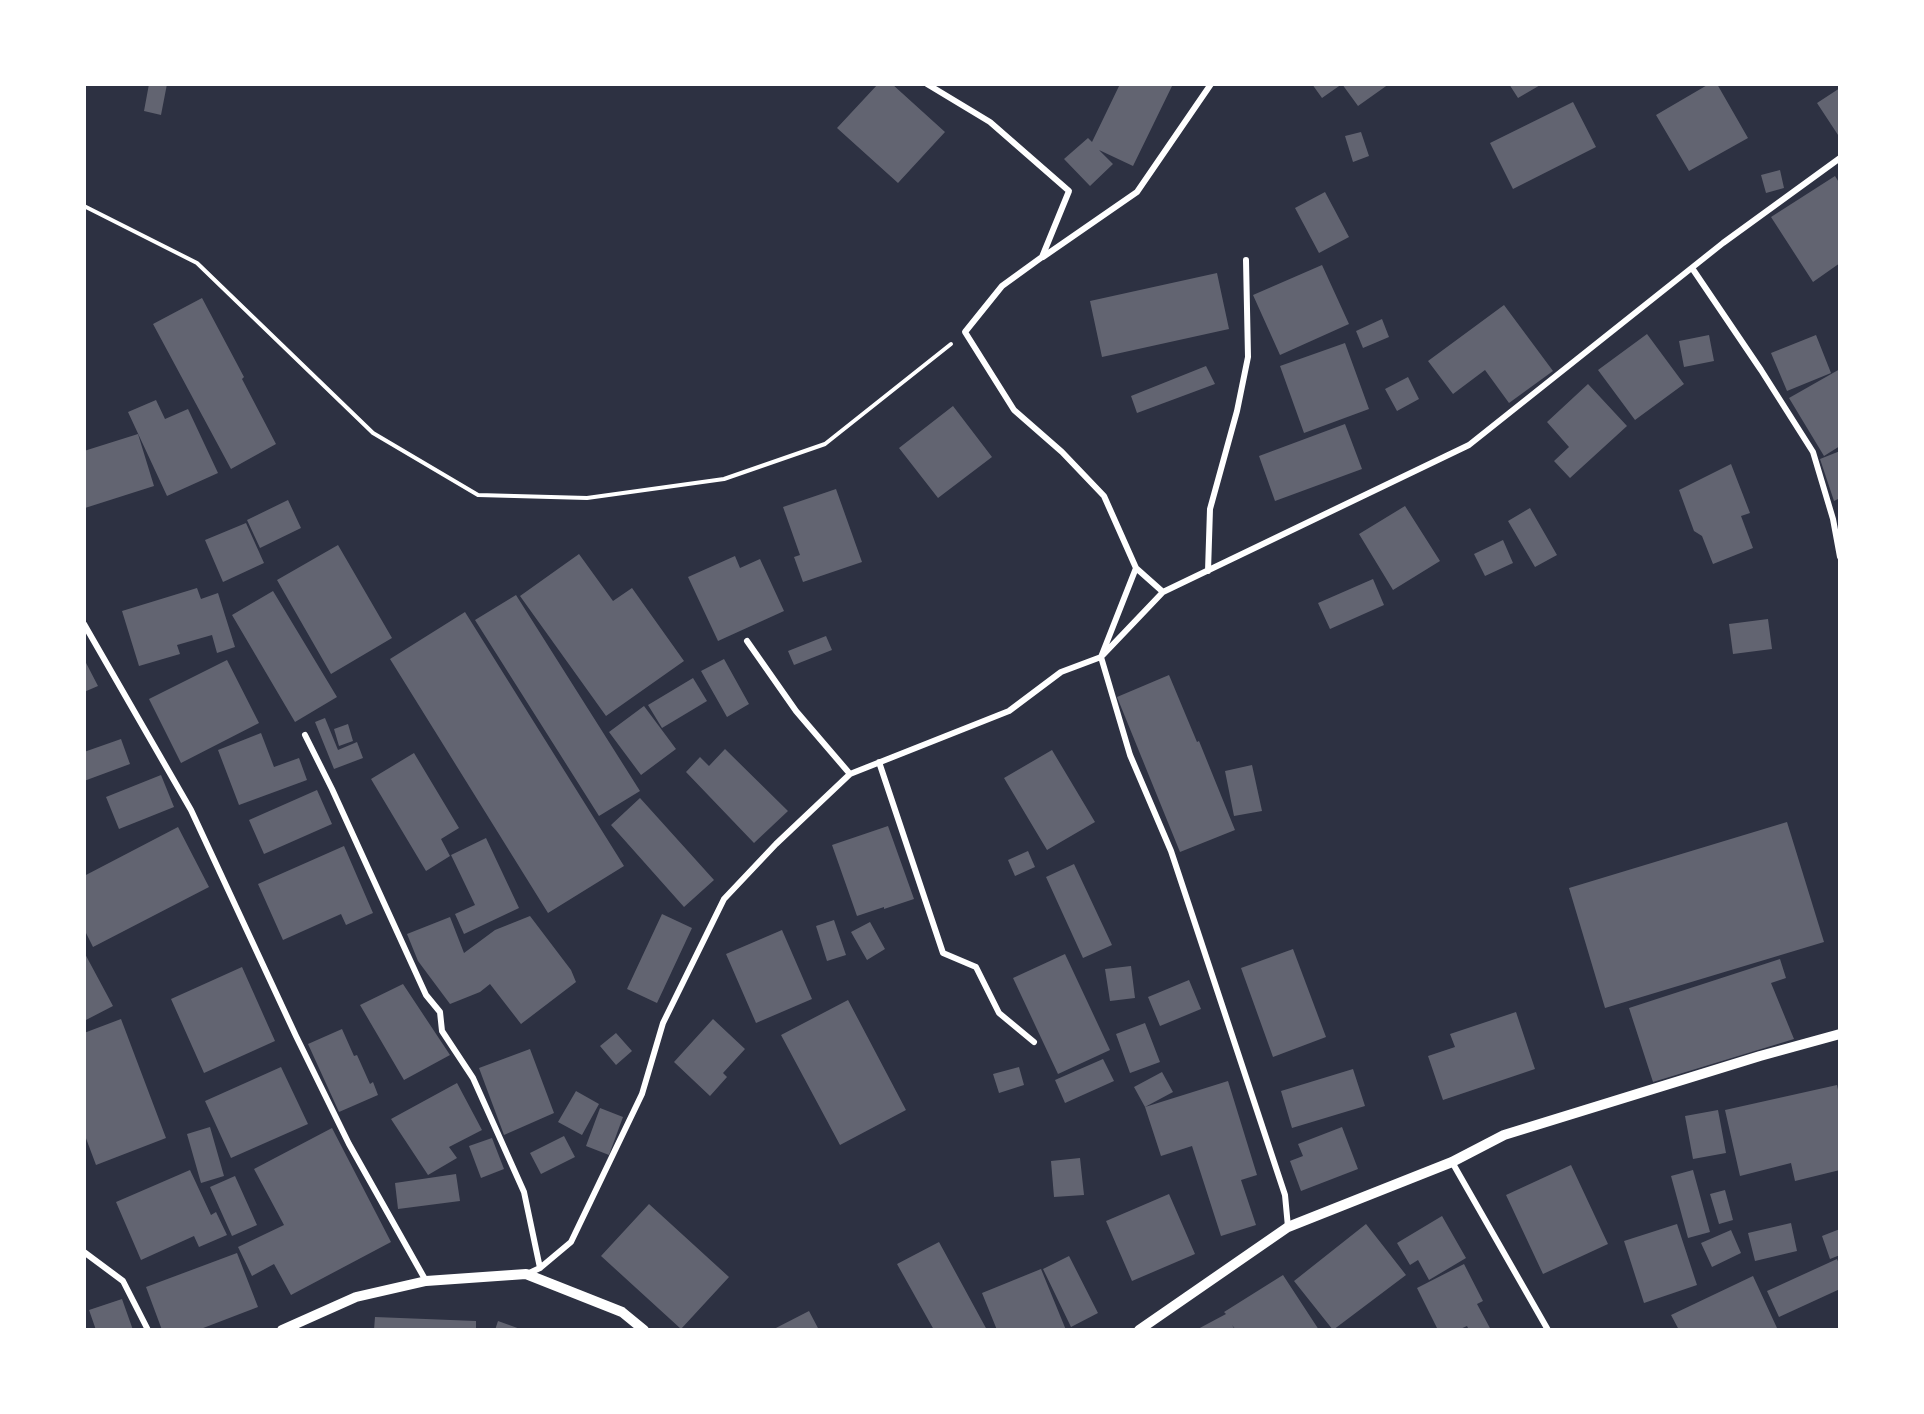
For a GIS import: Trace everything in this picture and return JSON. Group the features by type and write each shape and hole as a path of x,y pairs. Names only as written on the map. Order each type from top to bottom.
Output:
{"street":[{"path":"927,84 990,122 1069,191 1042,257"},
{"path":"1163,592 1136,568 1104,496 1062,452 1014,410 965,332 1002,286 1137,192 1211,84"},
{"path":"282,1330 356,1297 426,1281 526,1274 540,1268 571,1242 576,1232 642,1094 663,1023 724,898 776,844 850,774 1009,711 1061,672 1101,657 1163,592 1468,445 1723,243 1840,158"},
{"path":"1208,571 1210,509 1237,411 1248,357 1246,260"},
{"path":"1692,268 1813,452 1833,519 1840,557"},
{"path":"1136,568 1101,657 1130,754 1171,851 1285,1195 1288,1227"},
{"path":"84,624 191,810 277,996 344,1133 426,1281"},
{"path":"747,641 796,711 850,774"},
{"path":"305,735 426,995 440,1012 442,1031 473,1078 524,1192 540,1268"},
{"path":"879,762 943,953 976,968 999,1014 1034,1042"},
{"path":"1139,1330 1288,1227 1452,1162 1504,1135 1760,1056 1840,1034"},
{"path":"1452,1162 1548,1330"},
{"path":"84,1252 123,1281 148,1330"},
{"path":"526,1274 622,1312 644,1330"}],"path":[{"path":"84,206 197,263 373,433 478,495 587,498 724,479 825,444 965,332"}],"building":[{"path":"149,84 167,84 161,115 144,111"},
{"path":"878,84 892,84 945,132 898,183 837,128"},
{"path":"1120,84 1173,84 1133,166 1099,150 1113,164 1090,186 1064,159 1088,138 1092,142"},
{"path":"1312,84 1342,84 1322,98"},
{"path":"1342,84 1389,84 1358,106"},
{"path":"1509,84 1542,84 1518,98"},
{"path":"1709,84 1717,84 1748,138 1689,171 1656,115"},
{"path":"1840,88 1840,138 1817,103"},
{"path":"1573,102 1596,147 1513,189 1490,143"},
{"path":"1361,132 1369,156 1353,162 1345,136"},
{"path":"1780,170 1784,188 1766,193 1761,175"},
{"path":"1835,176 1840,184 1840,263 1813,282 1771,217"},
{"path":"1325,192 1349,237 1319,253 1295,208"},
{"path":"1322,265 1349,324 1280,355 1253,295"},
{"path":"1217,273 1229,329 1102,357 1090,301"},
{"path":"202,298 276,444 231,469 153,324"},
{"path":"1504,305 1553,371 1509,403 1485,370 1453,394 1428,361"},
{"path":"1382,319 1389,337 1363,348 1356,331"},
{"path":"1647,334 1684,384 1635,420 1598,370"},
{"path":"1709,335 1714,361 1684,367 1679,341"},
{"path":"1816,335 1831,373 1787,391 1771,353"},
{"path":"1345,343 1369,409 1304,433 1280,366"},
{"path":"1206,366 1215,384 1137,413 1131,396"},
{"path":"1840,369 1840,446 1824,456 1789,398"},
{"path":"1408,377 1419,399 1397,411 1385,389"},
{"path":"1588,384 1627,426 1570,478 1554,461 1569,447 1547,422"},
{"path":"156,400 165,419 188,409 218,473 167,496 128,412"},
{"path":"953,406 992,457 938,498 899,448"},
{"path":"1345,424 1362,469 1275,501 1259,456"},
{"path":"138,434 154,486 85,508 84,451"},
{"path":"1840,451 1840,498 1834,501 1820,459"},
{"path":"1731,464 1750,513 1741,516 1753,548 1713,564 1702,536 1694,531 1679,490"},
{"path":"836,489 862,562 803,582 794,557 800,555 783,507"},
{"path":"288,500 301,528 260,548 247,520"},
{"path":"1405,506 1440,561 1393,590 1359,534"},
{"path":"1530,508 1557,555 1535,567 1508,521"},
{"path":"246,523 264,563 223,582 205,540"},
{"path":"1503,540 1513,563 1485,576 1474,554"},
{"path":"338,545 392,638 331,674 277,580"},
{"path":"579,554 613,601 632,588 684,661 606,716 520,596"},
{"path":"735,556 740,568 760,559 784,611 718,641 688,577"},
{"path":"1373,579 1384,605 1330,629 1318,603"},
{"path":"197,588 201,599 218,593 235,647 217,653 212,635 177,645 180,654 139,666 122,611"},
{"path":"273,591 337,697 295,722 232,615"},
{"path":"516,595 640,791 599,816 475,620"},
{"path":"465,612 624,866 548,913 390,659"},
{"path":"1768,619 1772,649 1733,654 1729,624"},
{"path":"826,636 832,650 794,665 788,651"},
{"path":"84,659 98,686 84,692"},
{"path":"724,659 749,704 727,717 701,671"},
{"path":"227,660 259,723 181,763 149,699"},
{"path":"1169,675 1235,830 1180,852 1117,697"},
{"path":"693,678 707,701 662,728 648,705"},
{"path":"644,706 676,749 641,775 609,732"},
{"path":"325,718 338,750 357,742 363,758 334,769 315,722"},
{"path":"348,724 353,741 339,746 334,729"},
{"path":"261,733 274,767 299,758 307,780 239,805 218,750"},
{"path":"121,739 130,764 84,781 84,752"},
{"path":"725,749 788,811 754,843 686,772 700,757 709,766"},
{"path":"1052,750 1095,822 1047,850 1004,778"},
{"path":"414,753 459,828 441,839 450,856 426,871 371,779"},
{"path":"1252,765 1262,811 1234,816 1225,771"},
{"path":"161,775 174,807 119,829 106,797"},
{"path":"317,790 332,824 264,854 249,820"},
{"path":"640,798 714,880 684,907 611,825"},
{"path":"1787,822 1824,942 1605,1008 1569,888"},
{"path":"888,826 914,899 857,916 832,845"},
{"path":"178,827 209,887 93,947 84,929 84,876"},
{"path":"486,838 519,908 464,934 455,914 475,905 451,855"},
{"path":"344,846 373,913 346,925 341,914 283,940 258,884"},
{"path":"1028,851 1035,867 1015,876 1008,860"},
{"path":"1074,864 1112,945 1083,958 1046,877"},
{"path":"662,914 692,928 657,1003 627,989"},
{"path":"530,916 571,970 576,982 521,1024 490,984 480,992 450,1004 418,961 407,934 450,917 464,953 495,930"},
{"path":"834,920 846,955 827,961 816,926"},
{"path":"870,922 885,949 867,960 851,932"},
{"path":"782,930 812,999 756,1023 726,954"},
{"path":"1293,949 1326,1037 1273,1057 1241,968"},
{"path":"84,952 113,1006 84,1021"},
{"path":"1065,954 1110,1050 1058,1074 1013,978"},
{"path":"1780,959 1786,978 1771,983 1794,1039 1653,1082 1629,1008"},
{"path":"1131,966 1135,998 1110,1001 1105,969"},
{"path":"242,967 275,1041 204,1073 171,999"},
{"path":"1189,980 1201,1009 1160,1026 1148,997"},
{"path":"403,984 450,1055 404,1080 360,1005"},
{"path":"848,1000 906,1110 840,1145 781,1035"},
{"path":"1516,1012 1535,1069 1443,1100 1428,1056 1455,1047 1450,1034"},
{"path":"121,1019 166,1138 96,1165 84,1133 84,1033"},
{"path":"713,1019 745,1049 723,1073 727,1077 710,1096 674,1062"},
{"path":"1145,1023 1160,1062 1130,1073 1116,1034"},
{"path":"342,1029 354,1056 357,1055 370,1084 373,1082 378,1095 339,1112 308,1044"},
{"path":"616,1033 632,1051 616,1065 600,1046"},
{"path":"530,1049 554,1113 504,1135 479,1068"},
{"path":"1103,1059 1114,1081 1065,1103 1055,1080"},
{"path":"281,1067 308,1124 231,1158 205,1101"},
{"path":"1019,1067 1024,1085 999,1093 993,1074"},
{"path":"1353,1069 1365,1106 1292,1128 1281,1091"},
{"path":"1162,1072 1173,1092 1145,1107 1134,1087"},
{"path":"1228,1081 1257,1175 1241,1180 1256,1225 1221,1236 1192,1146 1161,1156 1145,1107"},
{"path":"457,1083 482,1130 449,1147 457,1158 428,1175 391,1119"},
{"path":"1837,1085 1840,1099 1840,1170 1795,1181 1791,1163 1740,1176 1725,1110"},
{"path":"576,1091 599,1104 582,1135 558,1122"},
{"path":"600,1108 623,1117 609,1155 586,1146"},
{"path":"1718,1110 1726,1153 1693,1159 1685,1116"},
{"path":"210,1127 224,1176 201,1183 187,1134"},
{"path":"1342,1127 1358,1169 1301,1191 1290,1161 1303,1156 1298,1144"},
{"path":"332,1128 391,1242 291,1295 274,1264 252,1276 238,1247 284,1225 254,1169"},
{"path":"564,1136 575,1157 541,1174 530,1153"},
{"path":"492,1138 504,1169 481,1178 469,1146"},
{"path":"1080,1158 1084,1195 1054,1197 1051,1161"},
{"path":"1571,1165 1608,1244 1543,1274 1506,1195"},
{"path":"190,1170 211,1215 216,1212 227,1235 199,1247 194,1236 141,1260 116,1202"},
{"path":"1693,1170 1710,1232 1688,1238 1671,1176"},
{"path":"456,1174 460,1201 398,1209 395,1183"},
{"path":"235,1176 257,1225 232,1236 210,1187"},
{"path":"1725,1190 1733,1220 1719,1224 1710,1194"},
{"path":"1169,1194 1195,1254 1132,1281 1106,1221"},
{"path":"649,1204 729,1277 681,1329 601,1256"},
{"path":"1442,1216 1466,1258 1429,1280 1418,1260 1410,1265 1397,1243"},
{"path":"1791,1223 1797,1251 1755,1261 1748,1233"},
{"path":"1366,1224 1406,1275 1333,1330 1294,1281"},
{"path":"1677,1224 1697,1285 1644,1303 1624,1241"},
{"path":"1840,1229 1840,1255 1830,1259 1822,1236"},
{"path":"1731,1230 1741,1253 1712,1267 1701,1243"},
{"path":"939,1242 987,1330 934,1330 897,1264"},
{"path":"237,1253 258,1307 198,1330 162,1330 146,1287"},
{"path":"1069,1256 1098,1313 1071,1327 1043,1269"},
{"path":"1837,1259 1840,1266 1840,1289 1779,1317 1767,1291"},
{"path":"1464,1264 1483,1301 1477,1304 1491,1330 1469,1330 1467,1326 1458,1330 1438,1330 1417,1288"},
{"path":"1041,1269 1066,1330 997,1330 982,1293"},
{"path":"1283,1275 1319,1330 1236,1330 1232,1325 1235,1330 1196,1330 1226,1314 1224,1312"},
{"path":"1753,1276 1777,1328 1773,1330 1679,1330 1671,1315"},
{"path":"122,1299 133,1330 96,1330 89,1310"},
{"path":"809,1311 819,1330 772,1330"},
{"path":"375,1317 476,1321 476,1330 374,1330"},
{"path":"498,1321 523,1330 495,1330"}]}
